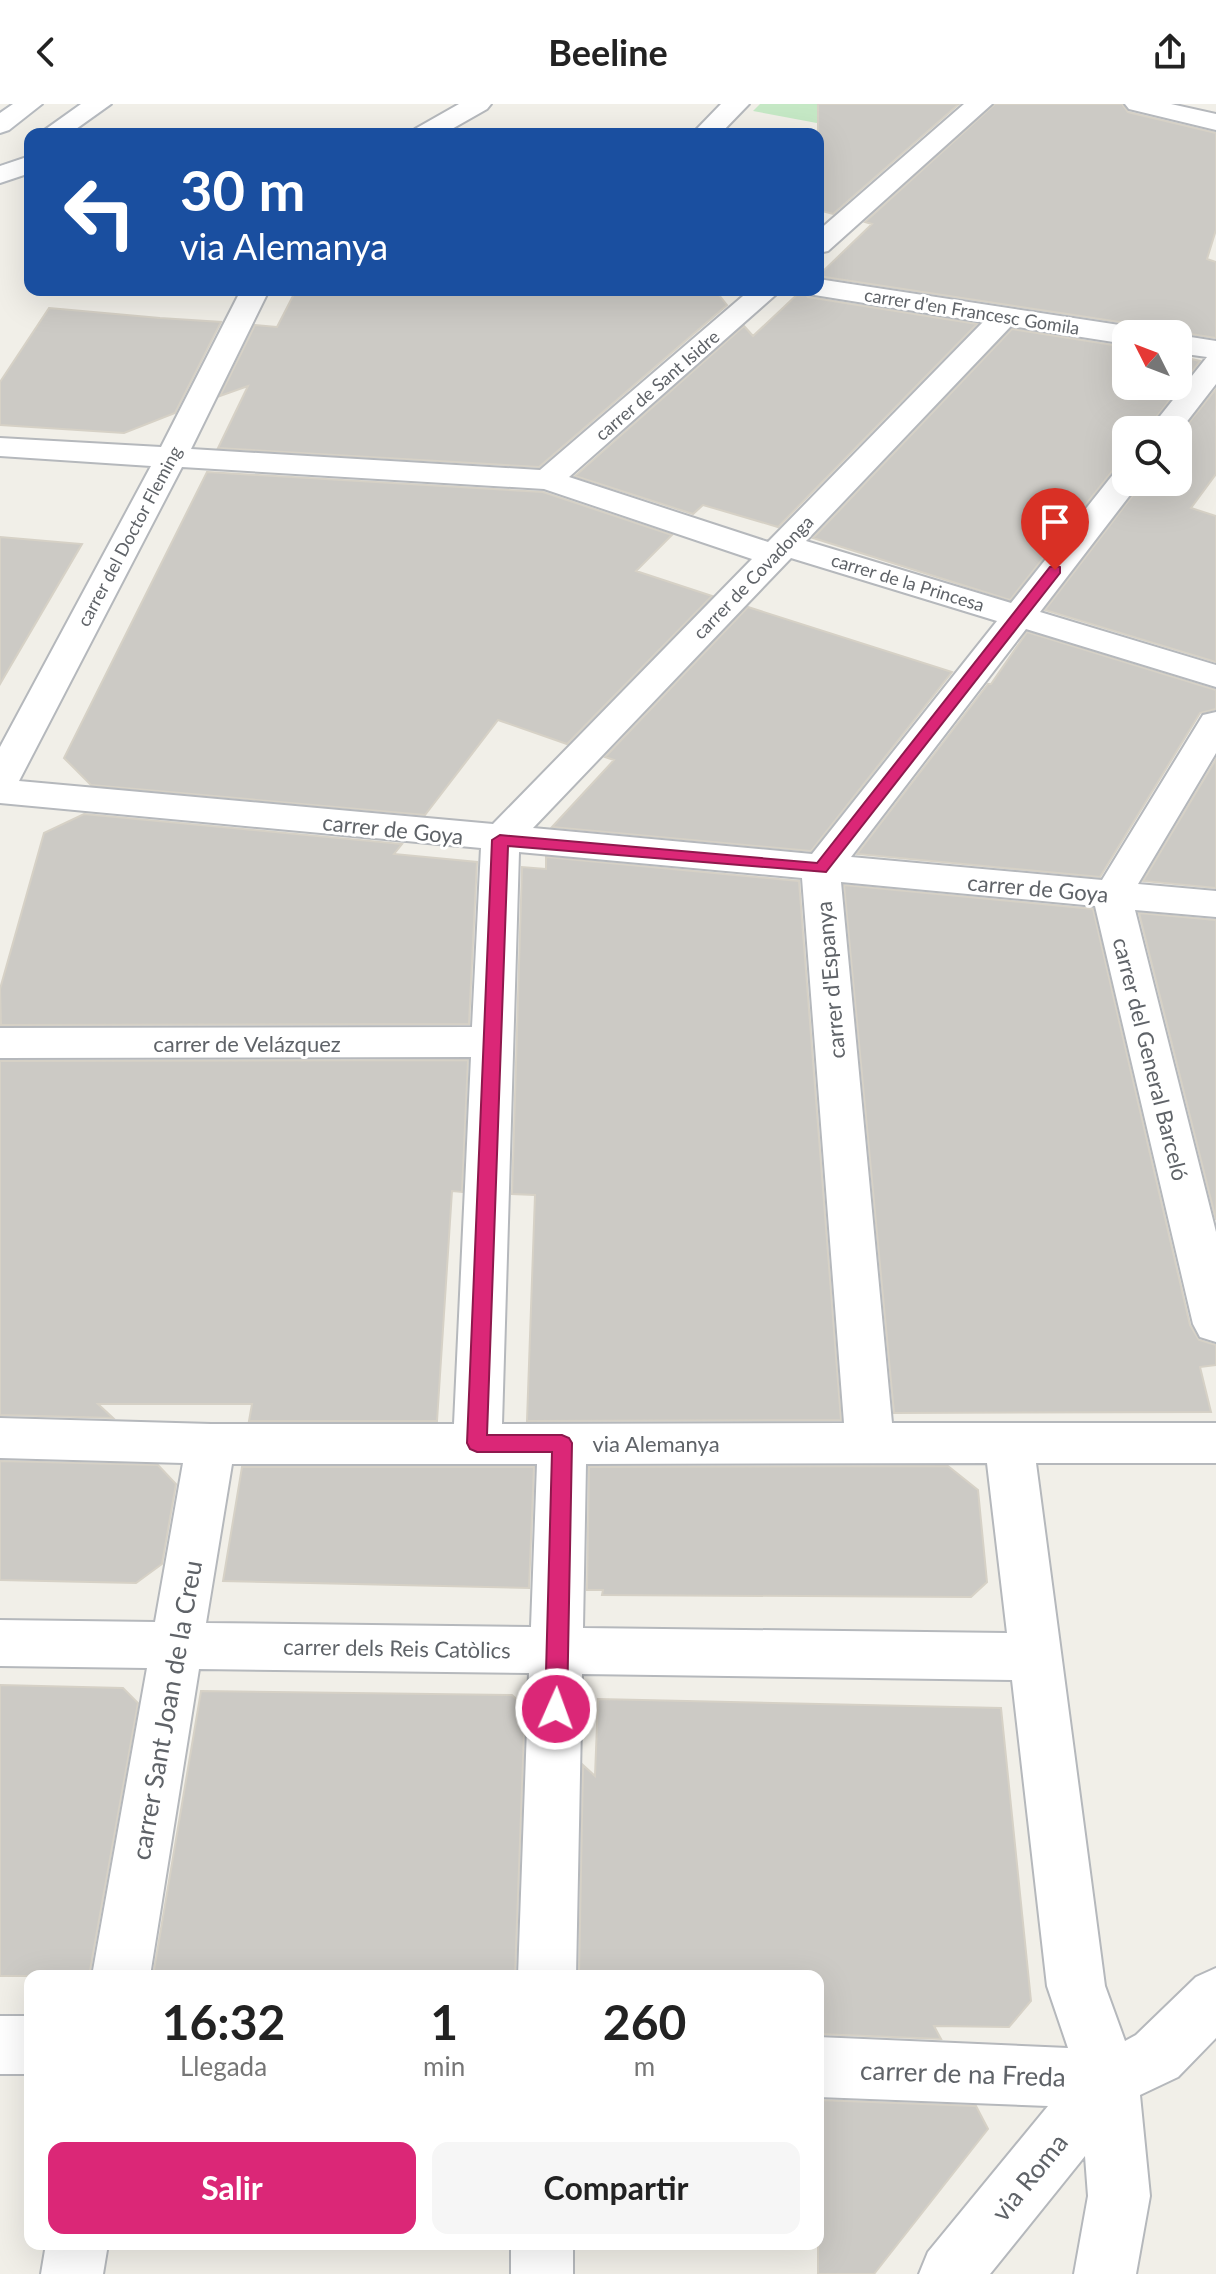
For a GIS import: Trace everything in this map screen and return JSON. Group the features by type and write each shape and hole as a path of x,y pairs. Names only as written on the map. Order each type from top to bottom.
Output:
{"street":[{"path":"0,126 29,104"},
{"path":"61,128 98,104"},
{"path":"435,128 478,104"},
{"path":"711,128 736,104"},
{"path":"824,240 979,104"},
{"path":"1138,104 1216,122"},
{"path":"0,126 24,132"},
{"path":"0,175 24,166"},
{"name":"carrer d'en Francesc Gomila","path":"824,289 1112,333"},
{"name":"carrer del Doctor Fleming","path":"0,781 171,458 252,296"},
{"name":"carrer de Sant Isidre","path":"547,480 760,296"},
{"name":"carrer de Covadonga","path":"500,840 1006,315"},
{"path":"1192,346 1216,350"},
{"path":"1175,416 1216,364"},
{"name":"carrer de la Princesa","path":"0,447 547,480 779,550 1019,615 1216,676"},
{"name":"carrer d'Espanya","path":"870,1442 821,869 1113,496"},
{"path":"1112,895 1216,723"},
{"name":"carrer de Goya","path":"0,791 500,840 1216,904"},
{"path":"477,1443 500,840"},
{"name":"carrer del General Barceló","path":"1112,895 1216,1324"},
{"name":"carrer de Velázquez","path":"0,1043 494,1042"},
{"name":"via Alemanya","path":"0,1438 211,1444 1216,1443"},
{"path":"547,1970 562,1443"},
{"name":"carrer Sant Joan de la Creu","path":"122,1970 211,1444"},
{"path":"1009,1444 1076,1986 1109,2079 1119,2196 1105,2274"},
{"name":"carrer dels Reis Catòlics","path":"0,1643 1035,1657"},
{"path":"1109,2079 1157,2056 1216,1997"},
{"path":"0,2045 24,2045"},
{"name":"carrer de na Freda","path":"824,2067 1109,2079"},
{"name":"via Roma","path":"950,2274 1109,2079"},
{"path":"72,2274 76,2250"},
{"path":"542,2250 542,2274"}],"green space":[{"path":"760,104 842,104 822,124 753,111"}],"building":[{"path":"818,104 959,104 833,214 824,212 824,128 818,128"},
{"path":"995,104 1122,104 1128,112 1216,133 1216,230 1207,259 1216,262 1216,338 1192,334 1192,320 1112,321 824,277 824,270 872,224 865,222"},
{"path":"293,296 720,296 727,305 539,467 218,448 248,386 220,396 255,325 277,327"},
{"path":"796,296 977,324 778,527 703,505 693,514 575,476 744,326 753,336"},
{"path":"49,308 221,322 175,413 124,433 0,425 0,382"},
{"path":"1012,329 1112,345 1112,400 1169,400 1157,416 1112,416 1112,471 1010,600 813,538"},
{"path":"1192,359 1200,361 1192,371"},
{"path":"1216,389 1216,474 1191,508 1216,516 1216,662 1045,610 1132,496 1192,496 1192,419"},
{"path":"207,472 543,492 672,535 636,571 712,596 567,744 498,720 425,815 91,785 64,758"},
{"path":"0,537 82,544 0,684"},
{"path":"748,607 952,672 811,851 552,827 614,760 605,757"},
{"path":"1027,632 1216,690 1216,709 1200,713 1100,877 857,854 991,684"},
{"path":"1216,759 1216,888 1143,881"},
{"path":"84,814 402,844 394,854 477,862 469,1024 1,1025 0,989 44,833"},
{"path":"546,857 799,881 841,1420 527,1421 535,1195 512,1194 522,867 546,869"},
{"path":"844,885 1093,909 1190,1325 1199,1340 1216,1345 1216,1365 1200,1367 1211,1412 894,1413"},
{"path":"1139,913 1216,920 1216,1220"},
{"path":"468,1060 462,1192 452,1191 437,1421 249,1421 252,1404 98,1404 113,1418 0,1415 0,1061"},
{"path":"0,1461 158,1465 176,1484 162,1564 136,1583 0,1580"},
{"path":"948,1466 978,1490 987,1582 971,1597 602,1595 603,1590 587,1590 589,1467"},
{"path":"242,1467 534,1467 529,1588 223,1581"},
{"path":"0,1685 123,1688 138,1703 90,1970 24,1970 24,1976 0,1976"},
{"path":"201,1691 512,1695 525,1707 515,1970 154,1970"},
{"path":"598,1699 1001,1708 1031,2001 1009,2027 934,2026 941,2039 824,2034 824,1970 579,1970 583,1765 595,1776"},
{"path":"824,2100 976,2106 988,2129 874,2274 818,2274 818,2250 824,2250"}],"route":[{"path":"556,1709 562,1443 477,1443 500,840 821,869 1055,570"}]}
